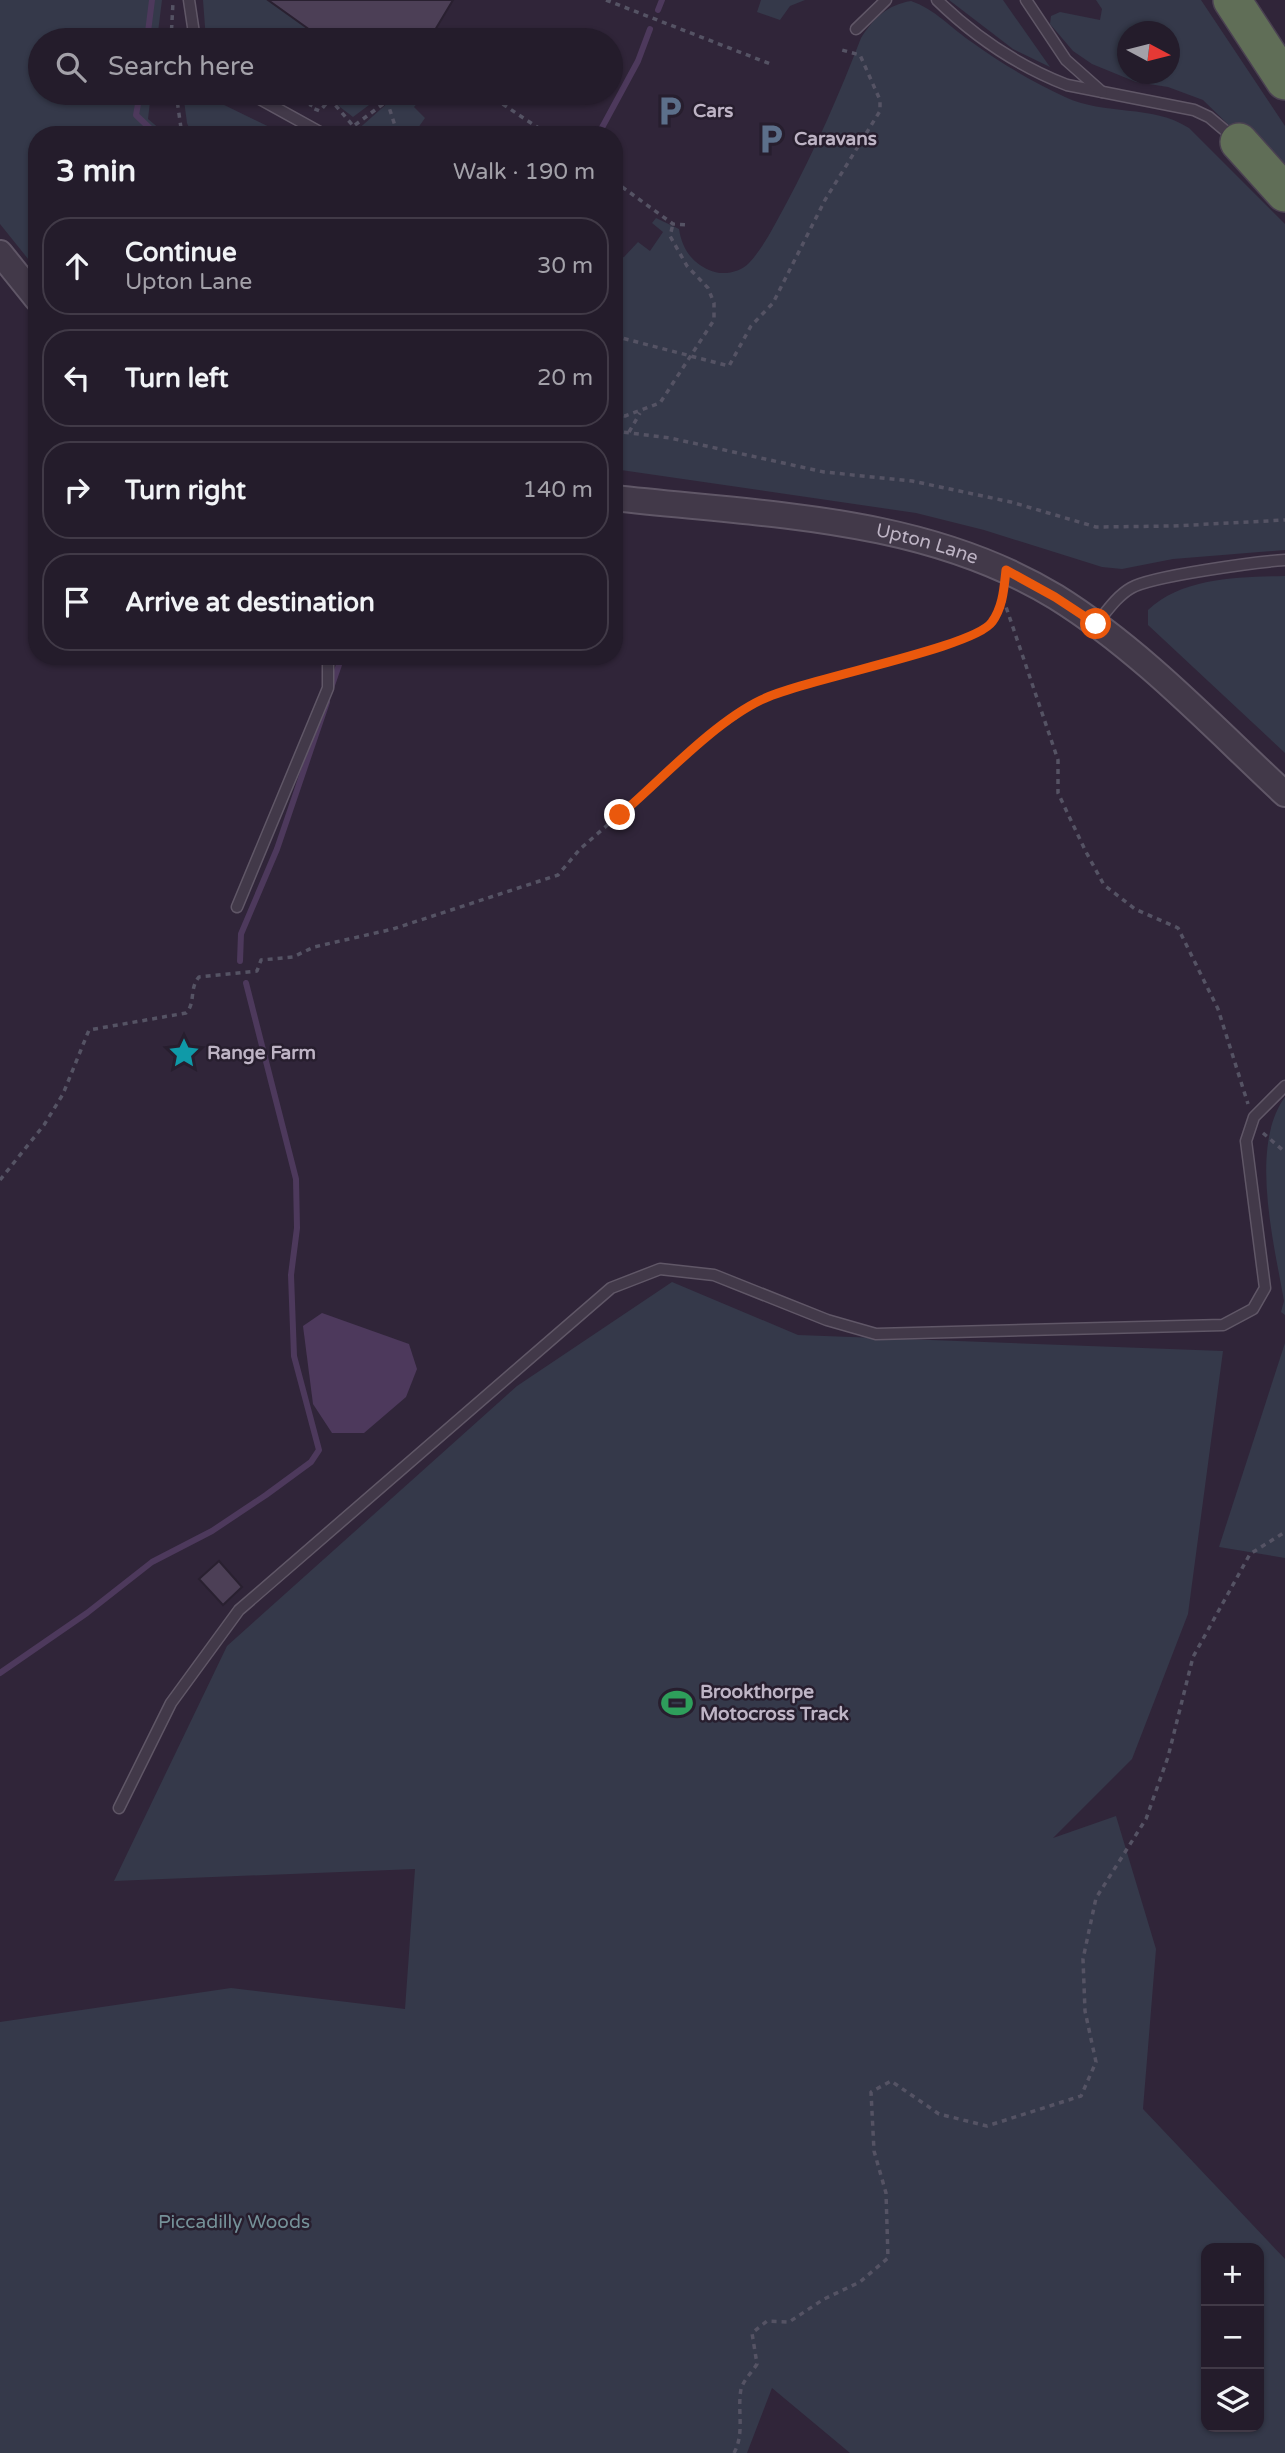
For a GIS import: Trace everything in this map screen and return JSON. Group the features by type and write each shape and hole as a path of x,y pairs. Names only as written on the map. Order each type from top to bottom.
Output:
{"highway":[{"path":"1232,0 1285,81"},
{"path":"1239,142 1285,193"}],"street":[{"path":"0,253 28,288"},
{"name":"Upton Lane","path":"623,499 799,517 886,531 933,543 1006,570 1055,597 1134,654 1285,794"}],"lane":[{"path":"189,0 193,28"},
{"path":"856,29 886,0"},
{"path":"937,0 1015,61 1067,85 1194,110 1209,117 1239,142"},
{"path":"1026,0 1066,60 1103,92"},
{"path":"271,105 309,126"},
{"path":"1096,624 1118,599 1134,586 1285,560"},
{"path":"237,907 328,688 328,665"},
{"path":"119,1808 171,1703 239,1610 611,1288 660,1269 714,1275 828,1320 876,1334 1223,1325 1253,1310 1265,1288 1246,1141 1254,1117 1285,1086"}],"path":[{"path":"172,28 173,0"},
{"path":"606,0 773,65"},
{"path":"623,339 729,366 751,326 773,303 825,200 880,111 880,100 860,55 842,50"},
{"path":"178,105 181,126"},
{"path":"311,105 310,107 320,111 325,105"},
{"path":"336,105 355,126 382,105"},
{"path":"388,105 395,126"},
{"path":"504,105 536,126"},
{"path":"623,188 673,224 689,225"},
{"path":"623,416 641,412 660,403 714,320 714,303 708,288 687,266 670,236 673,224"},
{"path":"629,432 641,412"},
{"path":"623,432 670,438 824,472 912,481 1011,502 1096,527 1285,520"},
{"path":"0,1180 36,1136 63,1094 89,1030 186,1013 191,1008 192,989 199,977 257,971 261,960 293,957 314,947 393,929 558,875 580,849 707,738 761,700 854,670 934,649 983,631 993,621 1003,598 1006,570"},
{"path":"1003,598 1058,760 1058,793 1086,852 1104,885 1135,909 1178,929 1218,1009 1243,1096 1267,1139 1285,1152"},
{"path":"734,2453 740,2426 741,2388 757,2364 752,2333 767,2321 789,2322 824,2299 860,2281 888,2258 886,2193 874,2151 871,2092 891,2081 939,2114 987,2126 1081,2096 1096,2062 1084,2011 1083,1959 1096,1898 1146,1819 1168,1757 1193,1657 1250,1554 1285,1532"}],"green space":[{"path":"0,0 162,0 158,28 28,28 28,105 150,105 148,119 156,126 28,126 28,259 0,224"},
{"path":"203,0 275,0 271,3 307,28 205,28"},
{"path":"761,0 805,0 790,6 780,20 757,12"},
{"path":"949,0 1003,0 1050,67 1013,49"},
{"path":"1096,0 1201,0 1285,126 1285,180 1203,100 1168,87 1149,84 1180,84 1180,21 1117,21 1117,74 1092,64 1073,51 1050,24 1051,16 1060,12 1100,20 1102,9"},
{"path":"911,1 920,5 1006,65 1065,97 1080,103 1160,116 1189,128 1285,224 1285,550 1173,559 1122,569 1102,567 984,530 916,513 623,470 623,257 638,242 650,251 663,232 652,223 656,218 679,229 688,254 703,267 725,273 745,266 764,243 797,184 861,38 871,24 895,6"},
{"path":"185,105 224,105 267,126 188,126"},
{"path":"338,105 369,105 353,117"},
{"path":"385,105 416,105 414,107 425,118 419,126 362,126"},
{"path":"1285,576 1285,753 1148,625 1148,610 1162,599 1195,585 1231,578"},
{"path":"1285,1097 1285,1315 1281,1312 1284,1301 1270,1224 1266,1168 1268,1141 1274,1117"},
{"name":"Piccadilly Woods","path":"672,1282 798,1335 1223,1351 1188,1614 1132,1759 1053,1838 1116,1816 1156,1949 1143,2109 1285,2259 1285,2453 850,2453 772,2388 747,2453 0,2453 0,2022 231,1988 405,2009 415,1869 114,1881 227,1646 517,1386"},
{"path":"1285,1343 1285,1558 1219,1547"}],"shaded area":[{"path":"322,1313 409,1344 417,1369 406,1397 364,1433 332,1433 313,1404 303,1326"}],"building":[{"path":"268,0 453,0 436,28 307,28"},
{"path":"219,1561 242,1587 223,1605 199,1579"}],"waterway":[{"path":"148,28 152,0"},
{"path":"658,10 662,0"},
{"path":"623,89 638,61 650,29"},
{"path":"138,105 136,115 148,126"},
{"path":"603,126 614,105"},
{"path":"331,688 339,665"},
{"path":"240,961 241,934 277,849 327,702"},
{"path":"0,1673 87,1613 152,1562 212,1531 266,1495 311,1462 319,1450 294,1356 291,1275 297,1228 296,1179 246,983"}],"place":[{"name":"Cars","path":"670,111"},
{"name":"Caravans","path":"771,139"},
{"name":"Range Farm","path":"184,1053"},
{"name":"Brookthorpe Motocross Track","path":"677,1703"}],"route":[{"path":"620,815 707,738 761,700 854,670 934,649 983,631 993,621 1003,598 1006,570 1096,624"}]}
